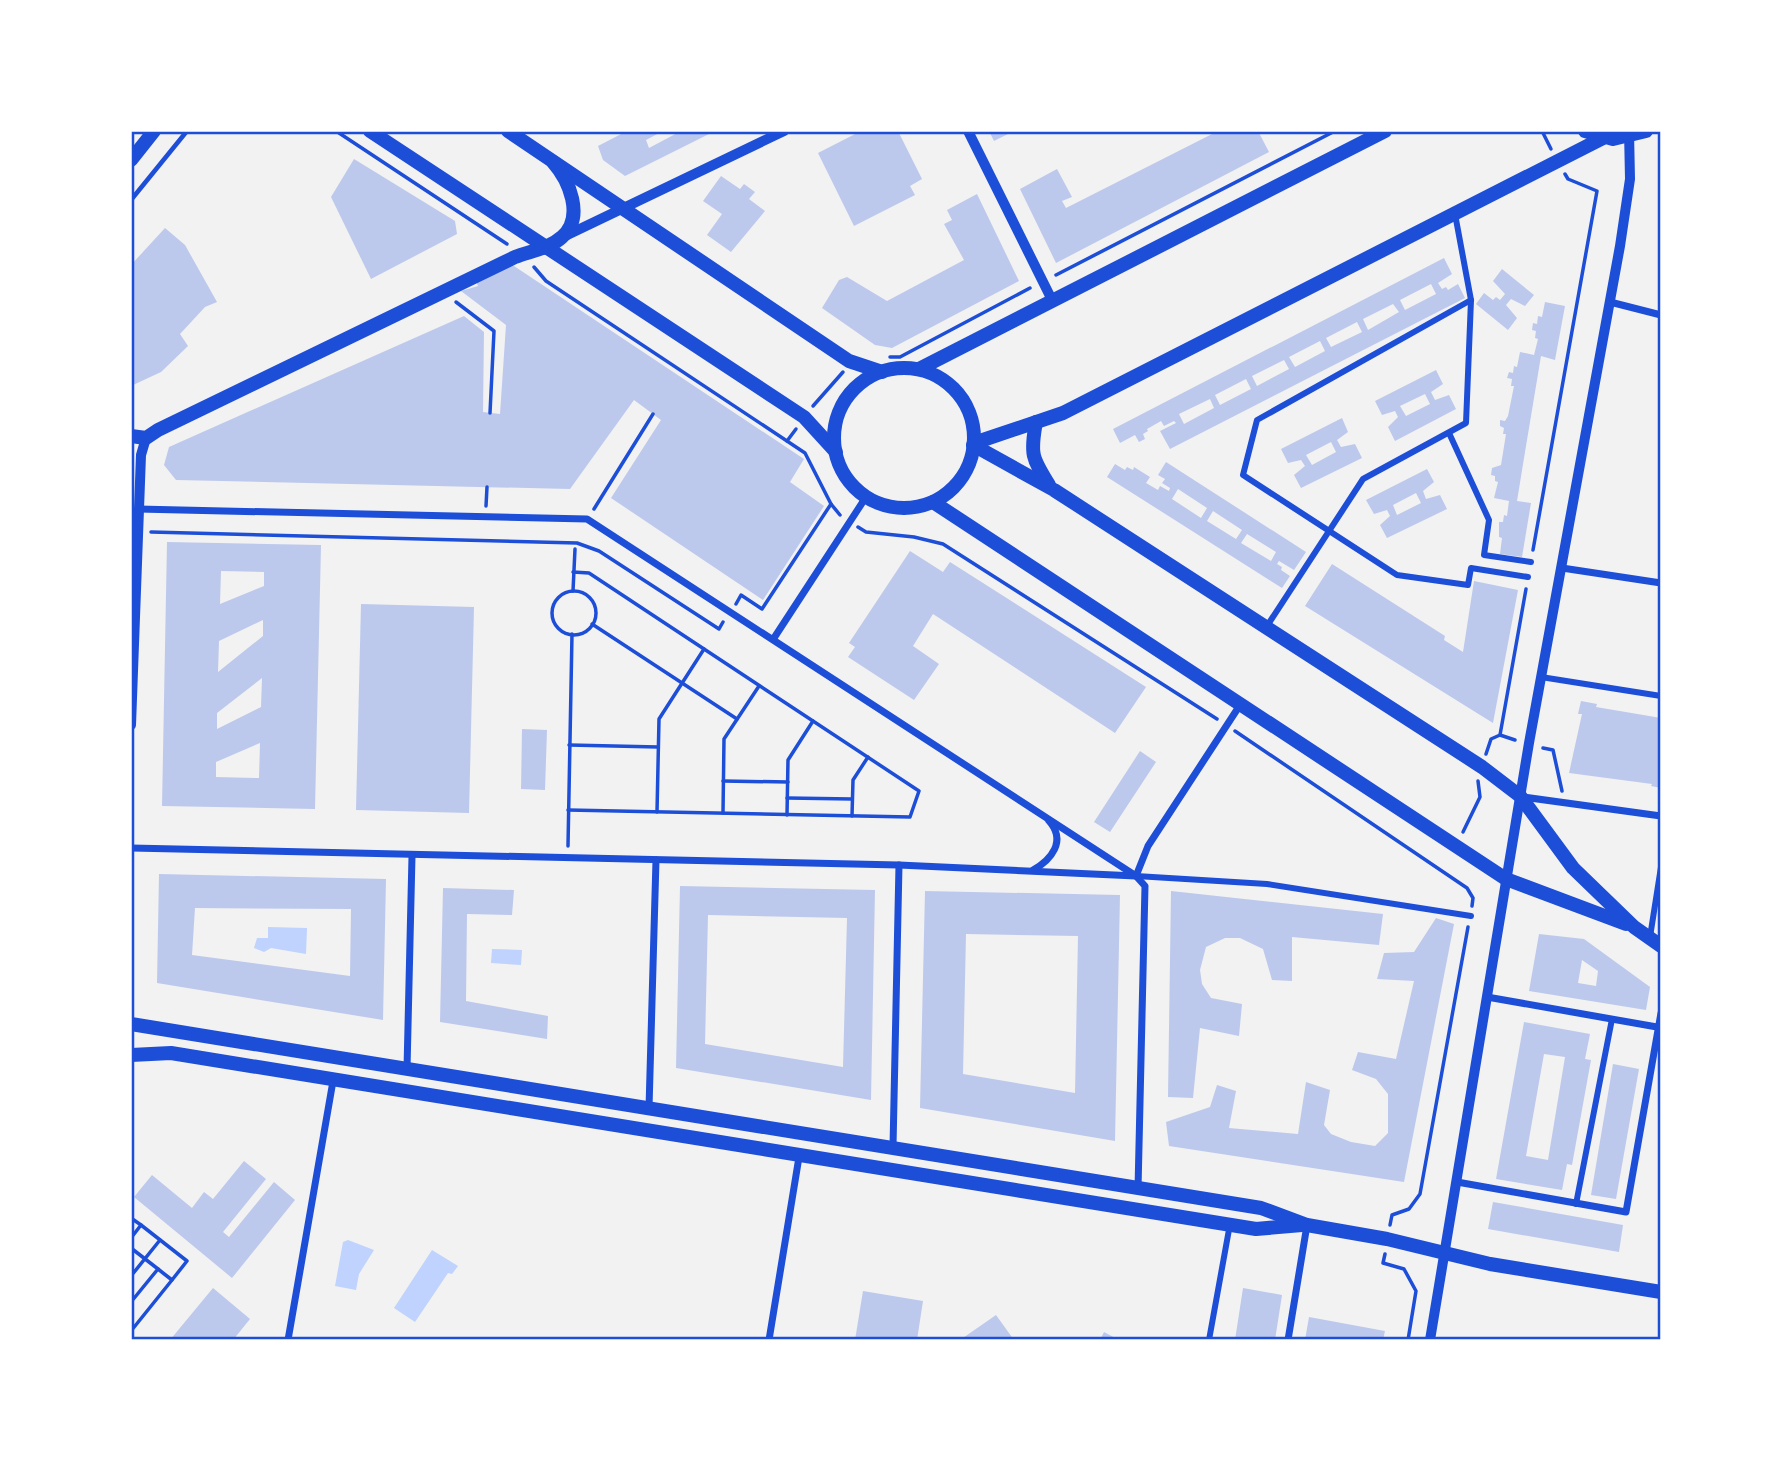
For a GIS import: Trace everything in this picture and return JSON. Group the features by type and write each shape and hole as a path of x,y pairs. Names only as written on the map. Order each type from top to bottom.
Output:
{"main road":[{"path":"131,160 153,131"},
{"path":"370,131 804,417 836,452"},
{"path":"508,131 849,361 882,372"},
{"path":"919,369 1385,131"},
{"path":"1586,131 1603,138"},
{"path":"974,444 1063,413 1603,138 1646,131"},
{"path":"139,437 515,257 546,247 561,238 570,223 572,200 567,181 553,162"},
{"path":"524,233 561,238"},
{"path":"900,368 919,369 945,381 960,396 970,415 974,444 961,478 949,492 933,502 899,508 866,497 842,470 836,452 836,423 847,397 863,382 882,372 900,368"},
{"path":"1036,422 1031,451 1036,466 1051,489"},
{"path":"974,444 1051,489 1482,767 1520,796 1573,868 1633,927 1655,942"},
{"path":"933,502 1507,879 1633,927"},
{"path":"131,1024 1261,1208 1307,1225 1490,1264 1661,1293"},
{"path":"131,1055 171,1053 799,1157 1256,1229 1307,1225"}],"street":[{"path":"561,238 625,210 784,131"},
{"path":"968,131 1052,300"},
{"path":"1430,1340 1520,796 1610,302 1630,179 1630,134"},
{"path":"1266,627 1363,479 1466,423 1471,300 1455,213"},
{"path":"1471,300 1257,420 1243,475 1397,575 1468,584 1471,568 1528,577"},
{"path":"1610,302 1661,315"},
{"path":"1449,433 1489,520 1484,555 1531,562"},
{"path":"131,725 141,455 139,437"},
{"path":"774,638 866,497"},
{"path":"138,509 587,519 774,638 1136,876 1144,886 1138,1190"},
{"path":"1562,568 1661,583"},
{"path":"1541,677 1661,696"},
{"path":"1136,876 1147,846 1240,705"},
{"path":"1520,796 1661,816"},
{"path":"1031,871 1049,861 1055,849 1054,825 1044,815"},
{"path":"131,848 899,865 1136,876 1267,884 1471,916"},
{"path":"407,1070 412,856"},
{"path":"649,1109 656,860"},
{"path":"892,1147 899,865"},
{"path":"1655,942 1661,867"},
{"path":"1487,997 1657,1027"},
{"path":"1457,1182 1626,1212 1661,1013"},
{"path":"1576,1203 1612,1019"},
{"path":"288,1340 333,1081"},
{"path":"769,1340 799,1157"},
{"path":"1209,1340 1230,1224"},
{"path":"1288,1340 1307,1225"}],"lane":[{"path":"131,200 187,131"}],"path":[{"path":"336,131 513,248"},
{"path":"1542,131 1550,148"},
{"path":"1531,562 1597,191 1567,179 1563,172"},
{"path":"538,270 546,281 680,373 805,453 836,513"},
{"path":"443,292 494,331 490,413"},
{"path":"587,519 653,414"},
{"path":"485,517 486,487"},
{"path":"738,600 741,595 762,609 831,504"},
{"path":"866,532 914,537 943,544 1213,716"},
{"path":"160,533 577,543 599,551 719,629 725,620"},
{"path":"573,591 575,549"},
{"path":"568,810 911,817 919,791 590,573 573,572"},
{"path":"1490,742 1500,735 1528,577"},
{"path":"573,591 590,597 594,606 593,624 580,634 572,635 557,627 552,612 558,597 573,591"},
{"path":"593,624 737,719"},
{"path":"569,858 572,635"},
{"path":"657,812 659,719 704,649"},
{"path":"723,813 724,739 759,685"},
{"path":"787,815 788,760 813,721"},
{"path":"1236,732 1467,887 1473,898 1420,1194 1409,1209 1392,1215"},
{"path":"569,745 659,747"},
{"path":"1553,751 1560,781"},
{"path":"852,816 853,780 868,757"},
{"path":"723,781 788,782"},
{"path":"1462,834 1480,797 1477,785"},
{"path":"787,798 852,799"},
{"path":"1441,870 1447,859"},
{"path":"131,1218 187,1261 131,1331"},
{"path":"131,1238 141,1225"},
{"path":"131,1276 160,1240"},
{"path":"131,1248 172,1280"},
{"path":"1383,1263 1404,1269 1416,1291 1408,1340"},
{"path":"131,1303 158,1269"}],"water":[{"path":"268,927 307,928 306,954 271,948 264,952 254,948 257,938 268,938"},
{"path":"492,949 522,950 521,965 491,963"},
{"path":"348,1240 374,1250 359,1274 356,1290 335,1286 343,1242"},
{"path":"432,1250 458,1266 452,1274 448,1273 415,1322 394,1308"}],"building":[{"path":"627,131 663,131 646,140 649,148 681,131 715,131 625,176 603,160 598,146"},
{"path":"861,131 898,131 922,179 910,186 915,195 854,226 818,153"},
{"path":"989,131 1014,131 994,141"},
{"path":"1218,131 1258,131 1269,152 1056,263 1020,189 1057,169 1072,197 1062,201 1066,208"},
{"path":"354,159 455,221 457,234 371,279 331,197"},
{"path":"721,176 740,189 744,184 755,192 749,199 765,211 731,252 707,235 722,214 703,201"},
{"path":"977,194 1019,281 892,348 875,345 822,308 839,280 847,277 887,301 964,260 944,224 952,220 947,210"},
{"path":"165,228 185,245 217,302 205,307 180,334 188,346 161,372 131,386 131,265"},
{"path":"1444,258 1452,274 1438,283 1442,289 1446,287 1448,290 1458,284 1465,298 1170,449 1160,431 1176,423 1174,421 1164,426 1161,421 1147,429 1143,434 1145,439 1139,442 1135,435 1120,443 1113,429","holes":["1431,284 1436,294 1405,310 1400,300","1393,304 1399,312 1368,330 1363,319","1357,322 1362,332 1331,347 1326,338","1320,341 1325,351 1295,367 1289,357","1284,360 1289,369 1257,386 1252,376","1246,379 1251,389 1220,405 1215,395","1210,399 1214,408 1184,424 1179,414"]},
{"path":"508,262 804,459 790,482 824,506 763,600 611,498 661,420 634,400 570,489 176,480 164,465 169,447 464,316 484,332 483,412 500,414 506,325 461,291 478,286 475,279"},
{"path":"1502,269 1534,295 1525,306 1511,299 1506,305 1517,318 1508,330 1476,304 1484,293 1493,300 1496,297 1500,300 1505,294 1493,281"},
{"path":"1545,302 1565,306 1555,360 1541,356 1517,501 1531,503 1522,557 1500,554 1502,538 1499,537 1499,522 1503,522 1504,515 1507,516 1509,501 1494,498 1498,482 1495,481 1495,476 1491,475 1492,468 1501,465 1506,434 1503,434 1504,428 1500,426 1500,420 1505,421 1508,416 1514,386 1511,386 1512,379 1507,378 1509,372 1513,373 1514,366 1517,367 1520,352 1534,355 1538,339 1535,338 1536,331 1532,330 1533,323 1537,324 1538,316 1542,317"},
{"path":"1436,370 1443,384 1431,392 1435,400 1449,395 1456,409 1395,441 1388,427 1398,417 1395,411 1382,415 1375,401","holes":["1425,394 1430,404 1406,416 1400,406"]},
{"path":"1342,418 1348,432 1337,440 1341,447 1355,444 1362,458 1301,488 1294,475 1305,466 1301,460 1288,463 1281,449","holes":["1331,442 1336,452 1312,465 1306,455"]},
{"path":"1166,462 1306,552 1294,570 1279,561 1277,564 1290,576 1282,588 1107,477 1115,464 1125,470 1127,467 1133,470 1134,467 1150,477 1146,483 1158,490 1160,486 1169,491 1170,488 1162,483 1165,479 1158,475","holes":["1178,489 1207,508 1201,518 1172,499","1213,511 1242,530 1236,539 1207,521","1247,534 1276,552 1271,561 1241,543"]},
{"path":"1427,469 1434,482 1423,491 1426,499 1440,495 1447,509 1387,538 1380,525 1390,516 1387,510 1374,514 1366,500","holes":["1416,493 1421,503 1397,515 1393,505"]},
{"path":"167,542 321,545 315,809 162,806","holes":["221,571 264,572 264,586 220,604","263,620 263,636 218,672 219,641","262,678 261,707 217,729 217,713","260,743 259,778 216,777 216,762"]},
{"path":"910,551 943,572 950,562 1146,687 1115,733 933,614 913,646 939,664 914,700 848,657 855,647 849,643"},
{"path":"1332,564 1445,636 1444,640 1463,652 1474,581 1518,590 1493,723 1305,606"},
{"path":"361,604 474,607 469,813 356,810"},
{"path":"1581,701 1597,704 1596,707 1661,718 1661,788 1651,786 1652,784 1569,773 1582,714 1578,714"},
{"path":"522,729 547,730 545,790 521,789"},
{"path":"1140,751 1156,762 1110,832 1094,822"},
{"path":"159,874 386,879 383,1020 157,983","holes":["195,908 351,909 350,976 192,955"]},
{"path":"680,886 875,890 871,1100 676,1068","holes":["708,915 847,918 843,1067 705,1044"]},
{"path":"443,888 514,890 512,915 467,914 466,1001 548,1016 547,1039 440,1022"},
{"path":"925,891 1120,895 1115,1141 920,1108","holes":["966,934 1078,936 1075,1093 963,1074"]},
{"path":"1171,891 1383,914 1379,945 1292,937 1292,981 1272,980 1263,949 1240,938 1225,938 1206,947 1200,970 1202,984 1211,998 1242,1004 1239,1036 1200,1028 1193,1098 1168,1097"},
{"path":"1436,918 1454,924 1404,1182 1169,1146 1166,1122 1210,1107 1217,1085 1236,1091 1229,1128 1298,1134 1306,1082 1330,1090 1324,1125 1331,1134 1351,1142 1375,1146 1388,1133 1388,1094 1376,1079 1352,1070 1358,1052 1396,1059 1414,981 1377,979 1384,953 1414,952"},
{"path":"1539,934 1584,939 1650,987 1646,1010 1529,991","holes":["1582,960 1598,971 1596,986 1578,983"]},
{"path":"1524,1022 1590,1034 1585,1059 1591,1060 1572,1165 1567,1164 1562,1190 1496,1179","holes":["1544,1054 1565,1057 1548,1160 1526,1156"]},
{"path":"1613,1064 1639,1069 1616,1199 1591,1195"},
{"path":"244,1161 266,1179 223,1232 229,1237 274,1182 295,1200 232,1278 134,1197 152,1175 192,1208 204,1192 213,1199"},
{"path":"1493,1202 1623,1225 1619,1252 1488,1229"},
{"path":"213,1288 250,1319 233,1340 170,1340"},
{"path":"1243,1288 1282,1295 1275,1340 1235,1340"},
{"path":"863,1291 923,1301 917,1340 855,1340"},
{"path":"996,1315 1014,1340 960,1340"},
{"path":"1309,1317 1385,1331 1383,1340 1305,1340"},
{"path":"1104,1332 1119,1340 1100,1340"}]}
